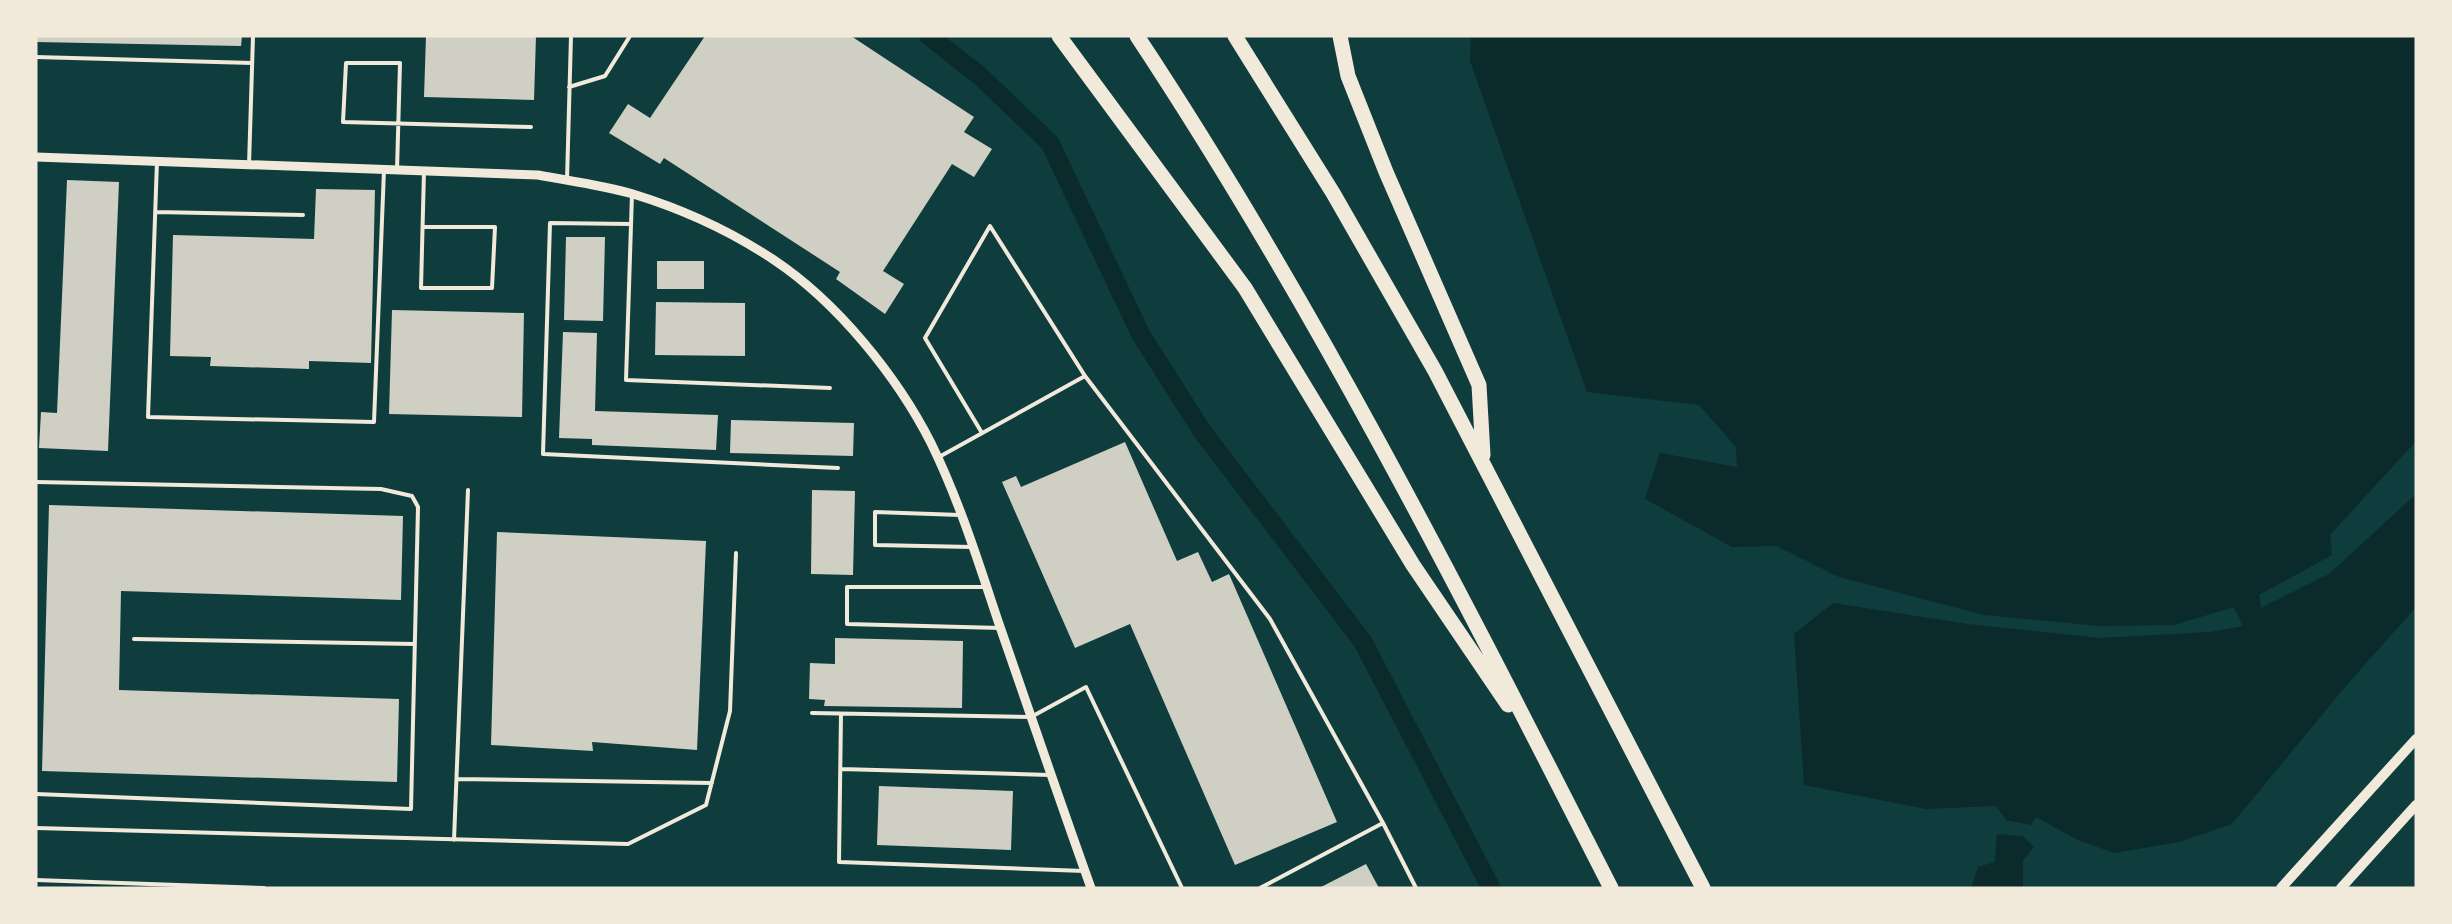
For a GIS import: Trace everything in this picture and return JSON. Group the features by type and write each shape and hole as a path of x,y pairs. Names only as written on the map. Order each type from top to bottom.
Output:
{"highway":[{"path":"1059,36 1245,288 1413,565 1546,760"},
{"path":"1137,36 1244,208 1357,399 1421,518 1611,888"},
{"path":"1235,36 1368,252 1484,462 1702,888"},
{"path":"1340,36 1348,76 1386,172 1479,385 1484,462"}],"main road":[{"path":"2281,888 2416,739"},
{"path":"2340,888 2416,805"}],"street":[{"path":"36,157 424,171 538,176 567,180 632,194 678,210 727,233 775,260 817,295 843,321 898,385 937,458 973,547 1091,888"}],"lane":[{"path":"249,164 253,36"},
{"path":"567,180 571,36"},
{"path":"570,86 605,76 630,36"},
{"path":"36,57 252,63"},
{"path":"397,170 398,123 400,63 346,63 343,122 398,123 531,127"},
{"path":"157,161 148,417 374,422 384,170"},
{"path":"423,227 495,227 492,288 421,288 424,171"},
{"path":"632,194 626,380 830,388"},
{"path":"155,212 302,215"},
{"path":"631,224 550,224 543,454 838,468"},
{"path":"982,433 925,338 990,226 1085,376 1270,619 1383,823 1416,888"},
{"path":"937,458 1085,376"},
{"path":"36,482 381,489 412,496 418,507 411,810 36,794"},
{"path":"454,840 468,490"},
{"path":"960,515 876,512 875,545 973,547"},
{"path":"36,828 628,844 706,805 730,711 736,554"},
{"path":"986,587 847,587 847,624 1001,628"},
{"path":"134,638 415,644"},
{"path":"812,713 1032,716 1086,687 1182,888"},
{"path":"841,714 840,862 1085,871"},
{"path":"841,769 1052,776"},
{"path":"457,779 712,783"},
{"path":"1260,888 1383,823"},
{"path":"36,880 264,888"}],"water":[{"path":"1471,36 2416,36 2416,441 2330,535 2332,555 2259,595 2261,608 2329,574 2416,494 2416,607 2345,687 2232,824 2179,842 2114,853 2078,840 2036,817 2031,825 2006,820 1996,806 1926,809 1804,785 1794,634 1833,603 1968,624 2100,638 2210,632 2243,626 2234,607 2174,625 2099,626 1984,615 1839,577 1777,546 1732,547 1645,499 1660,453 1737,467 1736,447 1699,405 1587,392 1470,61"},
{"path":"1997,834 2023,836 2034,847 2023,860 2023,888 1971,888 1978,867 1995,862"}],"building":[{"path":"36,36 242,36 241,46 36,42"},
{"path":"426,36 536,36 534,100 424,97"},
{"path":"705,36 851,36 974,117 964,132 992,149 974,177 952,164 883,271 904,284 885,314 836,279 840,272 664,158 660,164 609,133 628,104 650,118"},
{"path":"67,180 119,182 108,451 39,448 41,412 57,413"},
{"path":"316,189 375,190 371,363 309,361 309,369 210,366 211,357 170,356 173,235 314,239"},
{"path":"566,237 605,237 603,321 564,320"},
{"path":"657,261 704,261 704,289 657,289"},
{"path":"656,302 745,303 745,356 655,355"},
{"path":"392,310 524,313 522,417 389,414"},
{"path":"563,332 597,333 595,411 718,415 716,450 592,445 592,439 559,438"},
{"path":"731,420 854,423 853,456 730,453"},
{"path":"1125,442 1177,561 1198,552 1212,582 1229,574 1337,822 1235,865 1130,624 1075,648 1002,482 1016,476 1021,487"},
{"path":"812,490 855,491 853,575 811,574"},
{"path":"49,505 403,516 401,600 121,591 119,690 399,699 397,782 42,771"},
{"path":"497,532 706,541 697,750 592,742 593,751 491,745"},
{"path":"835,638 963,641 962,708 824,706 825,700 809,699 810,663 835,664"},
{"path":"879,786 1013,791 1011,850 877,845"},
{"path":"1366,864 1379,888 1319,888"}],"waterway":[{"path":"929,36 980,76 1050,143 1141,335 1202,431 1363,642 1491,888"}]}
